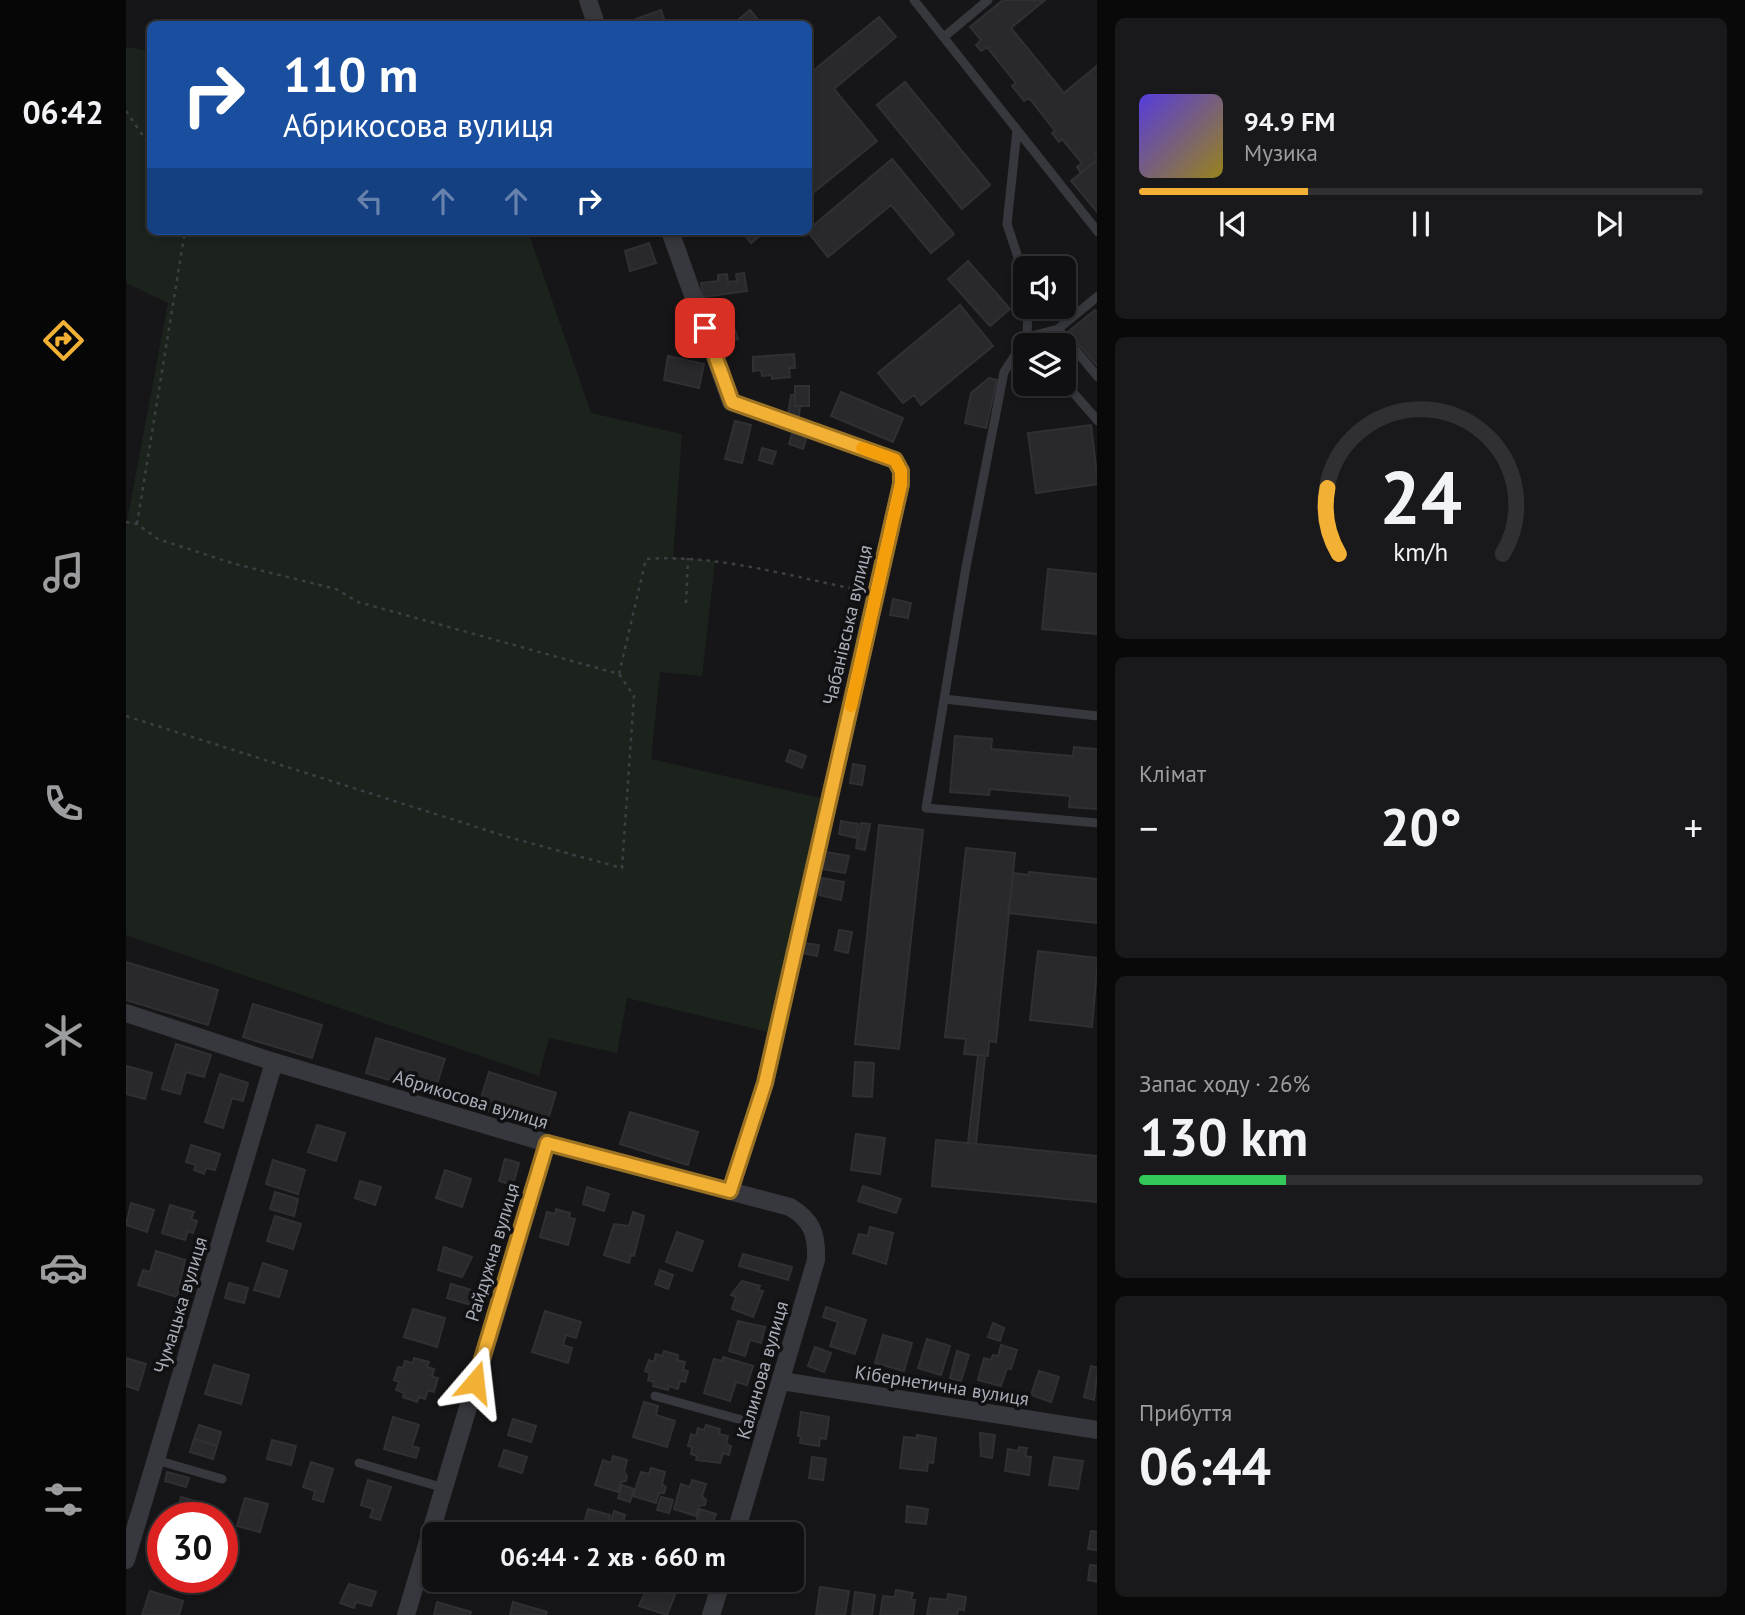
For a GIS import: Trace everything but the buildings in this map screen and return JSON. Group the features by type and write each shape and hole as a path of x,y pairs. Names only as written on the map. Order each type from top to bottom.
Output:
{"street":[{"path":"588,0 595,21"},
{"name":"Чабанівська вулиця","path":"671,235 732,402 895,460 901,471 901,484 765,1083 730,1191"},
{"name":"Абрикосова вулиця","path":"126,1013 274,1062 547,1143 790,1207 806,1217"},
{"name":"Чумацька вулиця","path":"126,1560 274,1062"},
{"name":"Райдужна вулиця","path":"406,1615 547,1143"},
{"name":"Калинова вулиця","path":"740,1522 816,1260 817,1244 806,1217"},
{"name":"Кібернетична вулиця","path":"781,1381 1097,1430"},
{"path":"711,1615 718,1592"}],"lane":[{"path":"914,0 1097,232"},
{"path":"944,37 988,0"},
{"path":"1017,130 1007,224 1017,256"},
{"path":"1042,333 1058,329 1097,296"},
{"path":"1058,329 1097,377"},
{"path":"1013,358 1004,372 926,808 1097,823"},
{"path":"1076,396 1097,421"},
{"path":"944,699 1097,716"},
{"path":"655,1396 767,1427"},
{"path":"156,1460 222,1479"},
{"path":"359,1462 444,1488"}],"path":[{"path":"126,111 147,142"},
{"path":"137,524 184,235"},
{"path":"126,522 137,524 158,539 234,564 336,589 358,602 619,674 634,696 622,868 508,837 126,716"},
{"path":"619,674 646,559 688,558 715,561 876,593"},
{"path":"686,603 688,558"}],"shaded area":[{"path":"126,47 147,50 147,235 529,235 591,413 682,434 673,557 715,561 702,676 660,672 651,759 829,800 776,1034 627,998 617,1053 549,1038 539,1076 126,935 126,527 168,303 126,283"}],"slow traffic":[{"path":"851,706 901,484 901,471 895,460 862,448"}],"route":[{"path":"475,1382 547,1143 730,1191 765,1083 901,484 901,471 895,460 732,402 705,328"}]}
